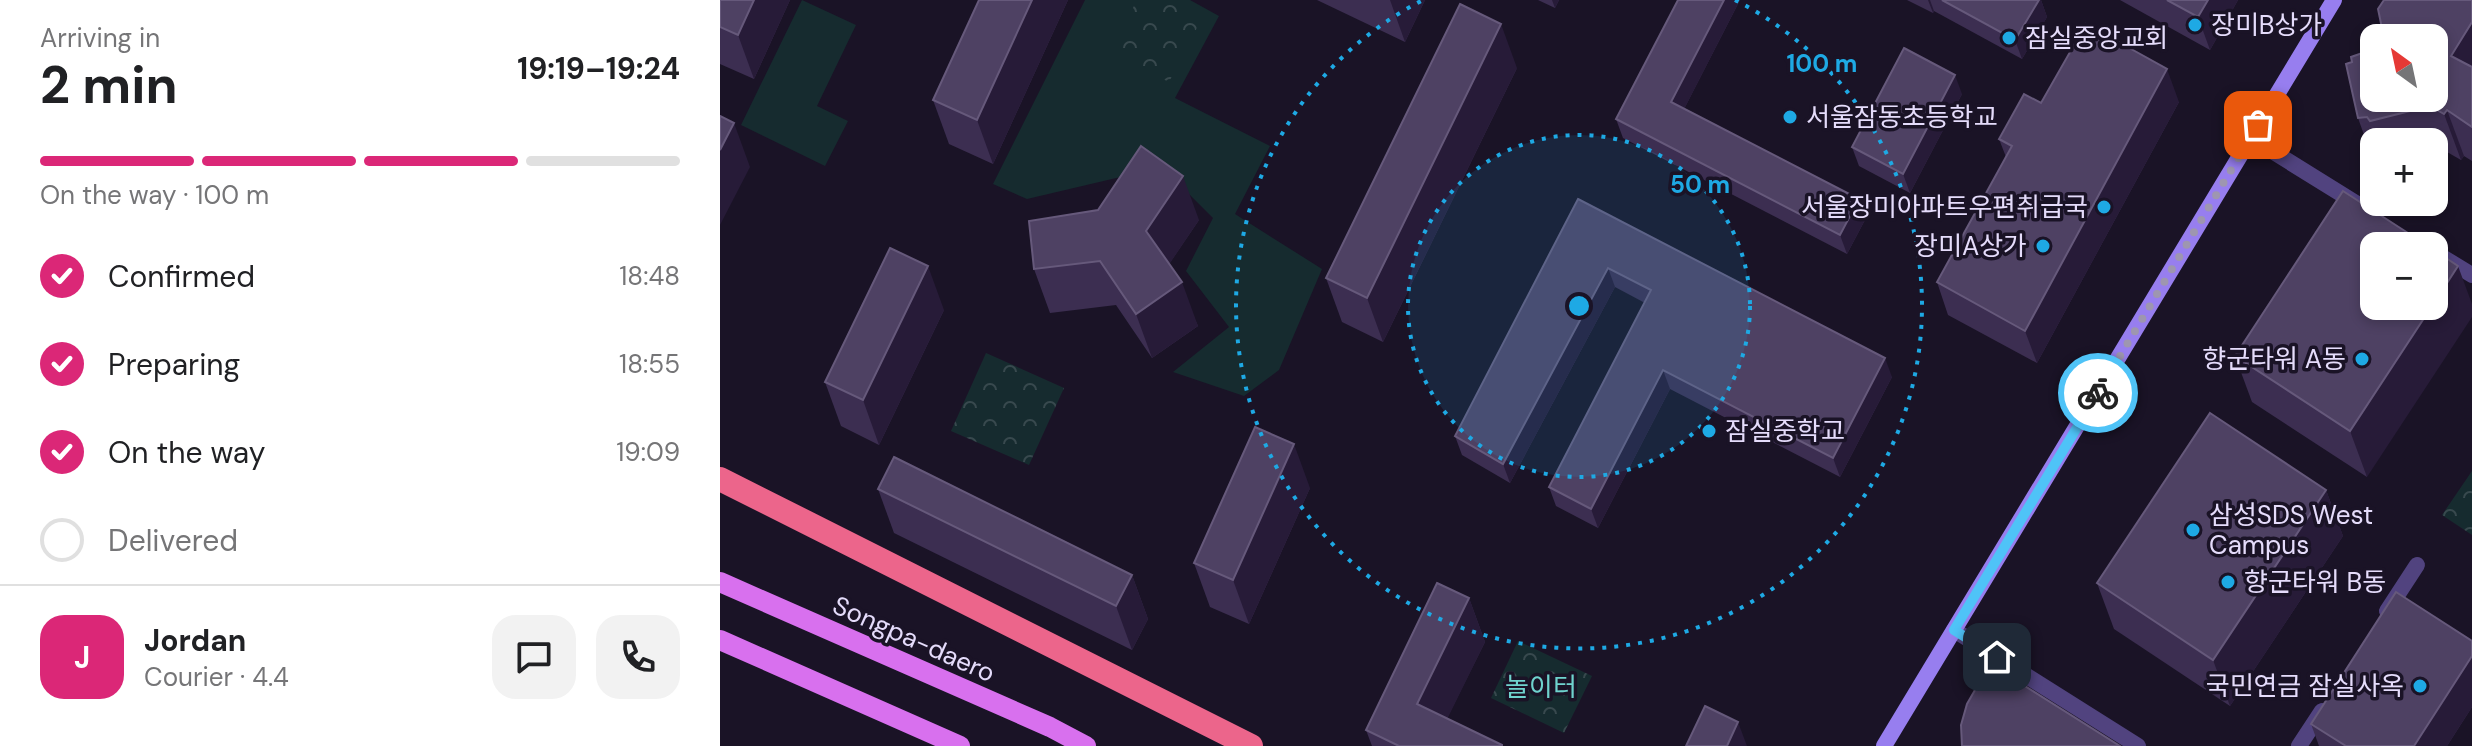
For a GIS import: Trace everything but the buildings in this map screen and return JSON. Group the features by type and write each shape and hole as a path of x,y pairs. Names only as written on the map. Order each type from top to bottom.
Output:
{"highway":[{"path":"720,479 1251,746"}],"main road":[{"name":"Songpa-daero","path":"720,582 1050,727 1086,746"},
{"path":"720,640 960,746"}],"street":[{"path":"1884,746 2334,0"},
{"path":"2251,138 2360,206"},
{"path":"2448,260 2472,275"},
{"path":"2375,630 2417,565"},
{"path":"1954,630 2138,746"},
{"path":"2299,746 2333,694"}],"green space":[{"path":"802,0 856,25 817,106 848,121 825,166 741,125"},
{"path":"1085,0 1190,0 1219,16 1175,98 1270,146 1235,214 1322,269 1279,370 1244,396 1173,372 1229,327 1186,271 1213,218 1189,194 1146,171 1027,199 993,184"},
{"path":"1137,0 1166,0 1202,18 1169,82 1110,53"},
{"path":"986,353 1064,388 1029,465 951,431"},
{"path":"2472,471 2472,535 2442,515"},
{"name":"놀이터","path":"1518,641 1592,676 1564,733 1491,698"}],"way so far":[{"path":"2098,393 2258,125"}],"place":[{"name":"장미B상가","path":"2195,25"},
{"name":"잠실중앙교회","path":"2009,38"},
{"name":"서울잠동초등학교","path":"1790,117"},
{"name":"서울장미아파트우편취급국","path":"2104,207"},
{"name":"장미A상가","path":"2043,246"},
{"name":"향군타워 A동","path":"2362,359"},
{"name":"잠실중학교","path":"1709,431"},
{"name":"삼성SDS West Campus","path":"2193,530"},
{"name":"향군타워 B동","path":"2228,582"},
{"name":"국민연금 잠실사옥","path":"2420,686"}],"route":[{"path":"1997,657 1954,630 2098,393"}]}
